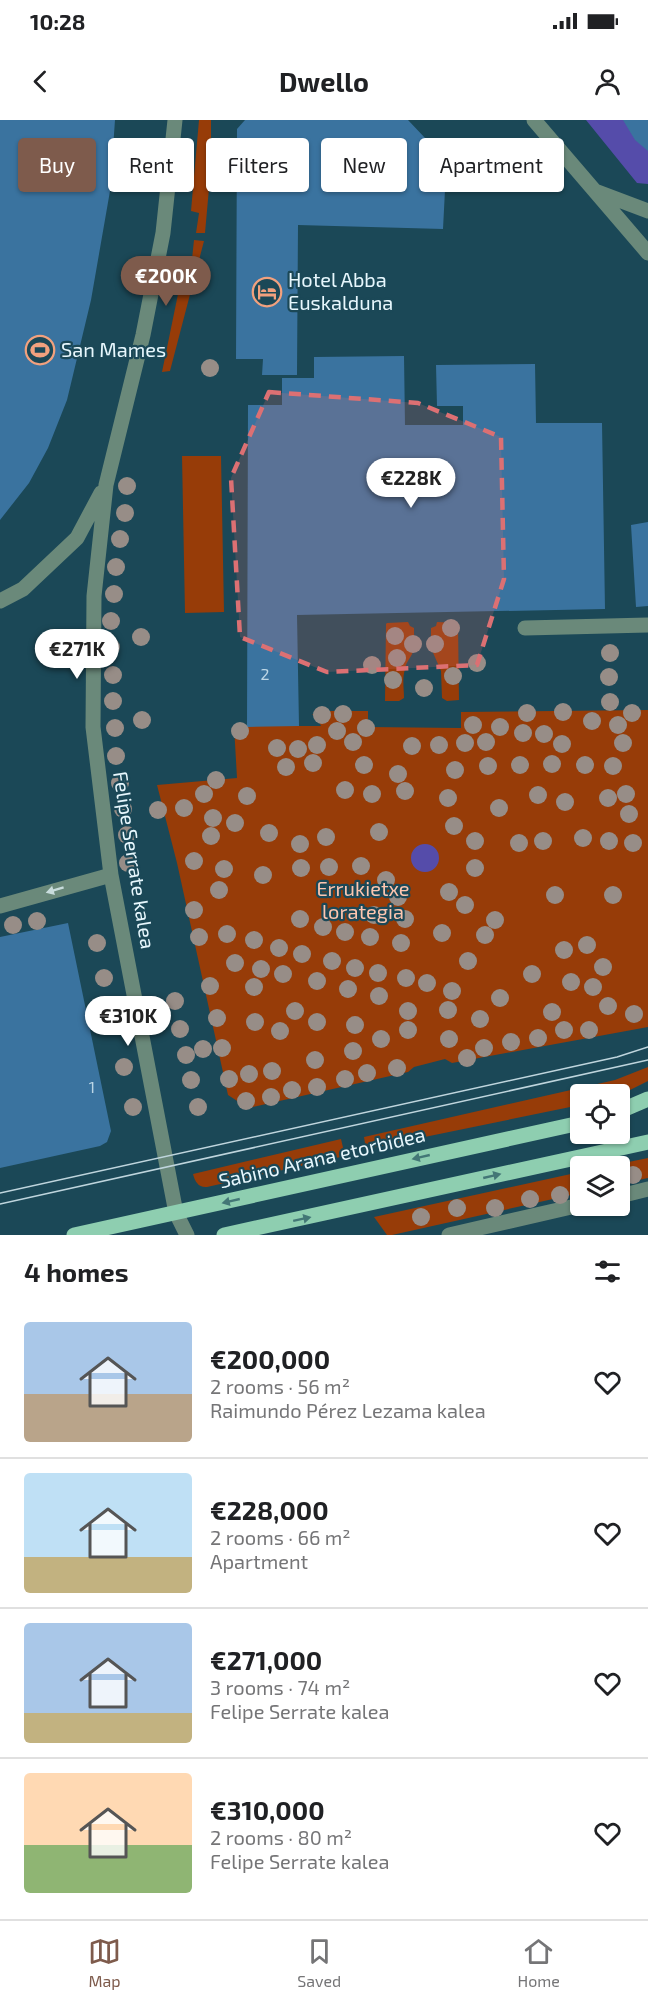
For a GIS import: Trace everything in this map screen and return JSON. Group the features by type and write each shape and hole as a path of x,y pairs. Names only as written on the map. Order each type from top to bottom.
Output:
{"main road":[{"path":"630,1107 648,1099"},
{"name":"Sabino Arana etorbidea","path":"74,1235 570,1125"},
{"path":"224,1235 648,1142"}],"street":[{"path":"0,601 23,589 77,538 106,485 143,335 163,232 175,120"},
{"path":"534,120 648,253"},
{"path":"594,191 648,211"},
{"name":"Felipe Serrate kalea","path":"106,485 94,596 93,728 111,874 176,1213 187,1235"},
{"path":"525,628 648,627"},
{"path":"0,906 111,874"},
{"path":"630,1194 648,1190"},
{"path":"449,1235 570,1207"}],"highlighted area":[{"path":"269,392 418,403 501,437 504,579 477,665 327,672 240,637 231,478"}],"green space":[{"path":"199,120 211,120 211,138 206,138 206,192 209,192 205,233 196,233 199,213 191,211"},
{"path":"194,240 204,241 170,371 162,372 185,260 192,259"},
{"path":"182,456 221,456 224,612 185,613"},
{"path":"408,622 414,628 414,643 404,673 404,698 399,701 385,701 386,624"},
{"path":"437,622 458,623 459,700 447,701 442,698 441,671 431,648 431,628 436,626"},
{"name":"Errukietxe lorategia","path":"648,710 648,1027 452,1063 445,1059 414,1067 408,1072 248,1108 228,1095 177,863 157,785 237,778 234,726 321,726 312,714 318,714 318,711 368,711 368,727 461,728 461,712"},
{"path":"648,1067 648,1081 630,1090 630,1084 597,1084 615,1080"},
{"path":"570,1090 570,1107 366,1149 364,1137"},
{"path":"341,1139 345,1156 207,1187 198,1184 193,1174"},
{"path":"648,1158 648,1178 630,1182 630,1162"},
{"path":"570,1174 570,1195 392,1235 387,1235 374,1217"}],"shaded area":[{"path":"586,120 648,120 648,184 637,183"},
{"path":"425,844 435,848 439,858 435,868 425,872 415,868 411,858 415,848"}],"building":[{"name":"San Mames","path":"0,120 115,120 114,138 108,138 108,192 110,192 91,300 67,400 48,448 29,483 0,520"},
{"name":"Hotel Abba Euskalduna","path":"245,120 408,120 425,138 419,138 419,192 445,192 443,229 298,225 297,375 262,375 263,359 236,359 237,192 309,192 309,138 237,138 237,129"},
{"path":"623,120 648,120 648,151 635,140"},
{"path":"404,356 405,425 463,425 463,406 437,406 436,365 535,364 536,423 602,423 605,609 297,615 299,726 247,727 248,405 282,405 282,378 314,378 314,357"},
{"path":"648,522 648,606 636,607 631,525"},
{"path":"68,923 111,1131 107,1142 100,1146 0,1168 0,937"}],"tram line":[{"path":"0,1193 617,1057 648,1047"},
{"path":"0,1204 648,1060"}],"place":[{"name":"Hotel Abba Euskalduna","path":"267,292"},
{"name":"San Mames","path":"40,350"}]}
